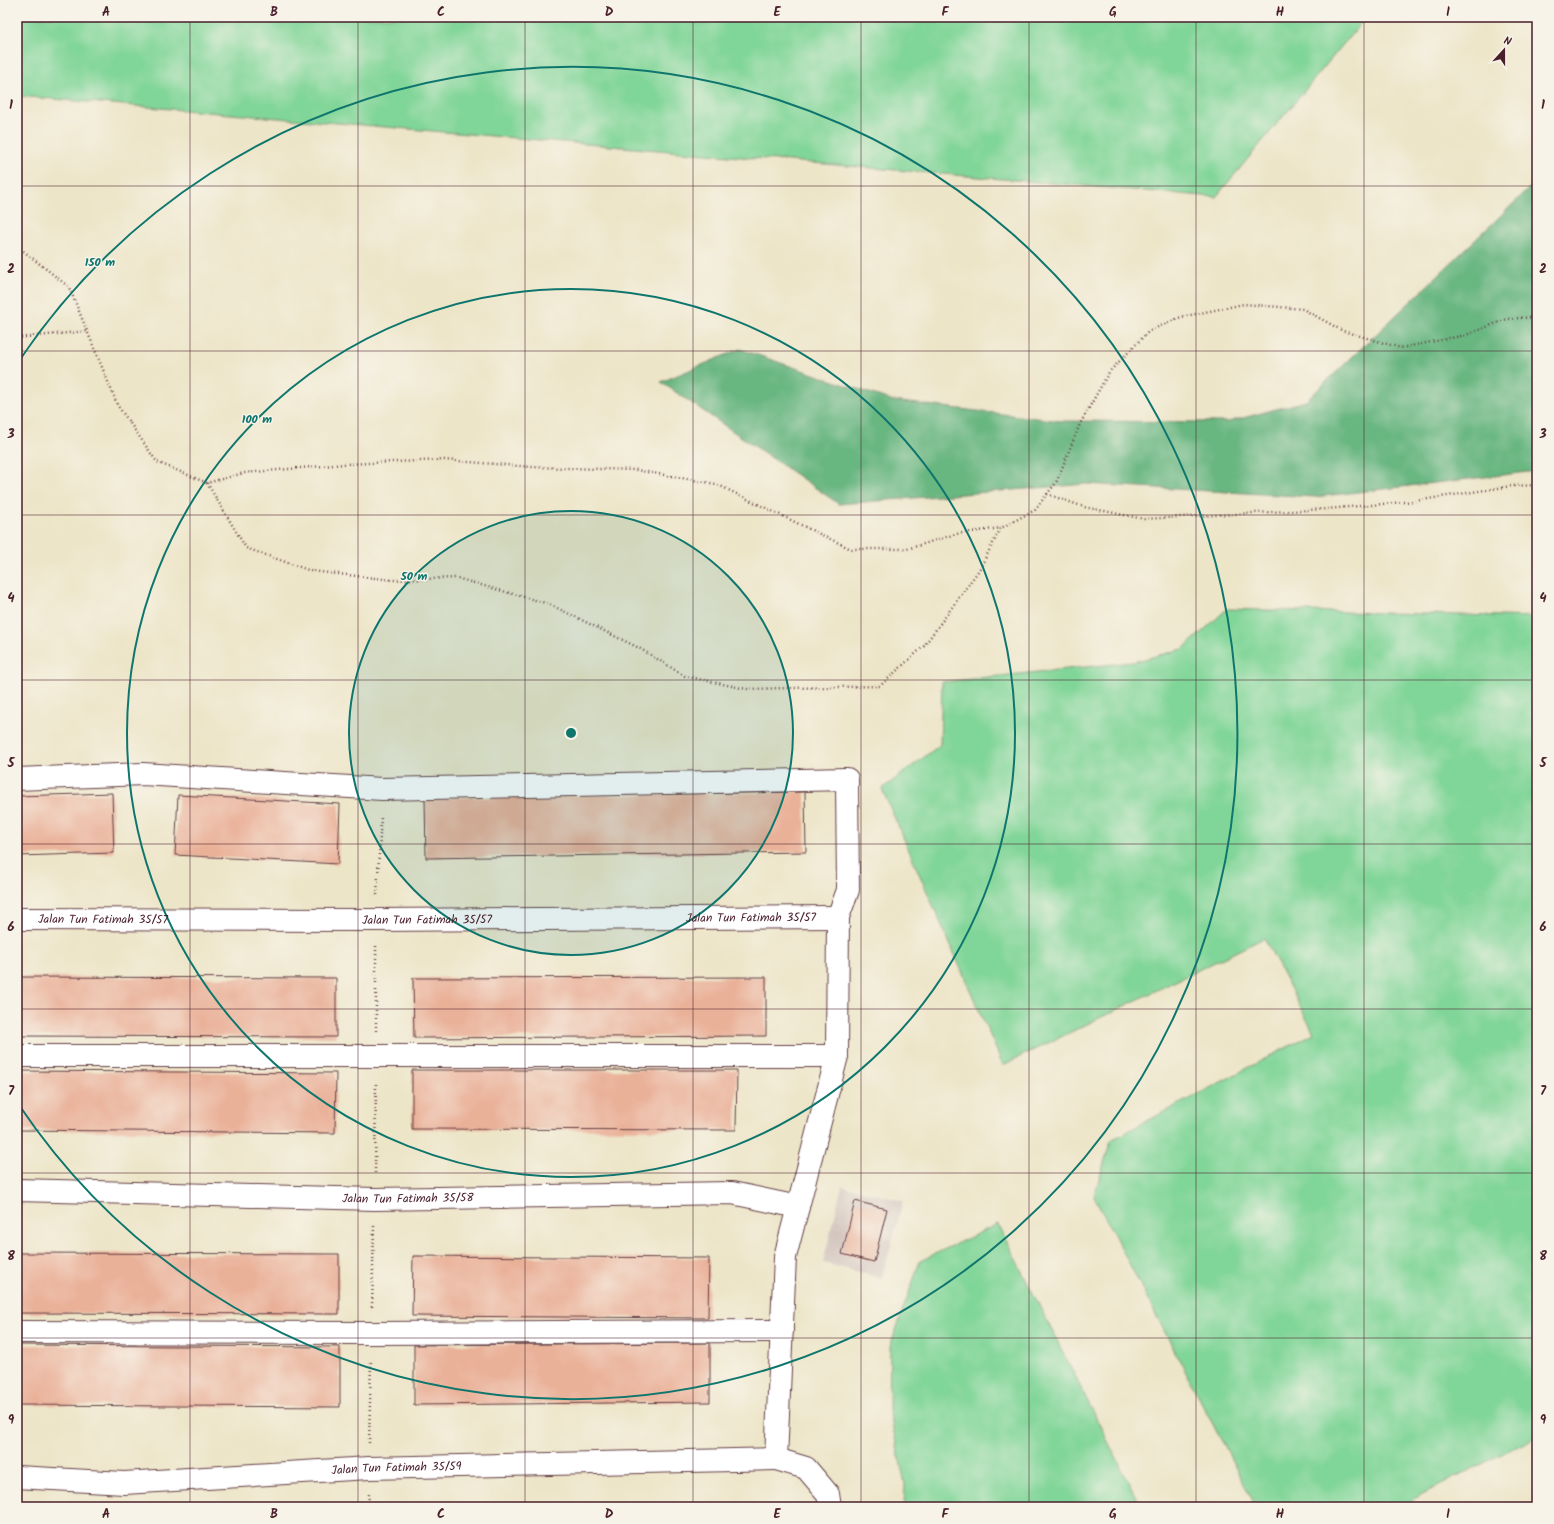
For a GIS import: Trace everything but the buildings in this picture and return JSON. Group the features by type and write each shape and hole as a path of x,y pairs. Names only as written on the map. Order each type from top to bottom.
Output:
{"street":[{"path":"17,779 143,774 382,789 847,779 848,890 838,917 837,1056 785,1257 776,1459"},
{"name":"Jalan Tun Fatimah 35/57","path":"17,919 376,920 838,917"},
{"path":"17,1056 837,1056"},
{"name":"Jalan Tun Fatimah 35/58","path":"17,1190 375,1199 732,1193 798,1207"},
{"path":"17,1332 372,1333 782,1331"},
{"name":"Jalan Tun Fatimah 35/59","path":"17,1477 124,1483 369,1468 776,1459 806,1468 828,1494 830,1507"}],"path":[{"path":"17,246 69,287 118,406 157,462 206,483 246,548 311,571 393,580 456,578 549,604 639,648 686,676 746,689 880,686 924,646 979,570 1001,528"},
{"path":"206,483 244,473 345,464 444,460 532,467 636,470 716,484 851,549 907,549 956,534 1001,528 1035,510 1056,483 1080,424 1109,372 1149,331 1181,317 1244,304 1303,309 1343,331 1402,348 1466,335 1507,319 1537,317"},
{"path":"17,338 88,331"},
{"path":"1047,494 1084,507 1144,519 1327,509 1415,501 1511,486 1537,485"},
{"path":"375,1199 376,920 382,789"}],"shaded area":[{"path":"842,1186 903,1201 882,1278 823,1263"}],"green space":[{"path":"17,17 1366,17 1216,197 17,96"},
{"path":"1537,181 1537,471 1315,497 1087,484 839,504 661,382 740,349 893,401 1061,421 1228,422 1306,401"},
{"path":"1227,609 1537,617 1537,1436 1398,1507 1256,1507 1094,1196 1111,1140 1314,1033 1264,938 1003,1065 882,789 940,745 942,682 1133,662 1183,649"},
{"path":"998,1224 1141,1507 904,1507 905,1484 889,1410 890,1347 920,1261"}]}
